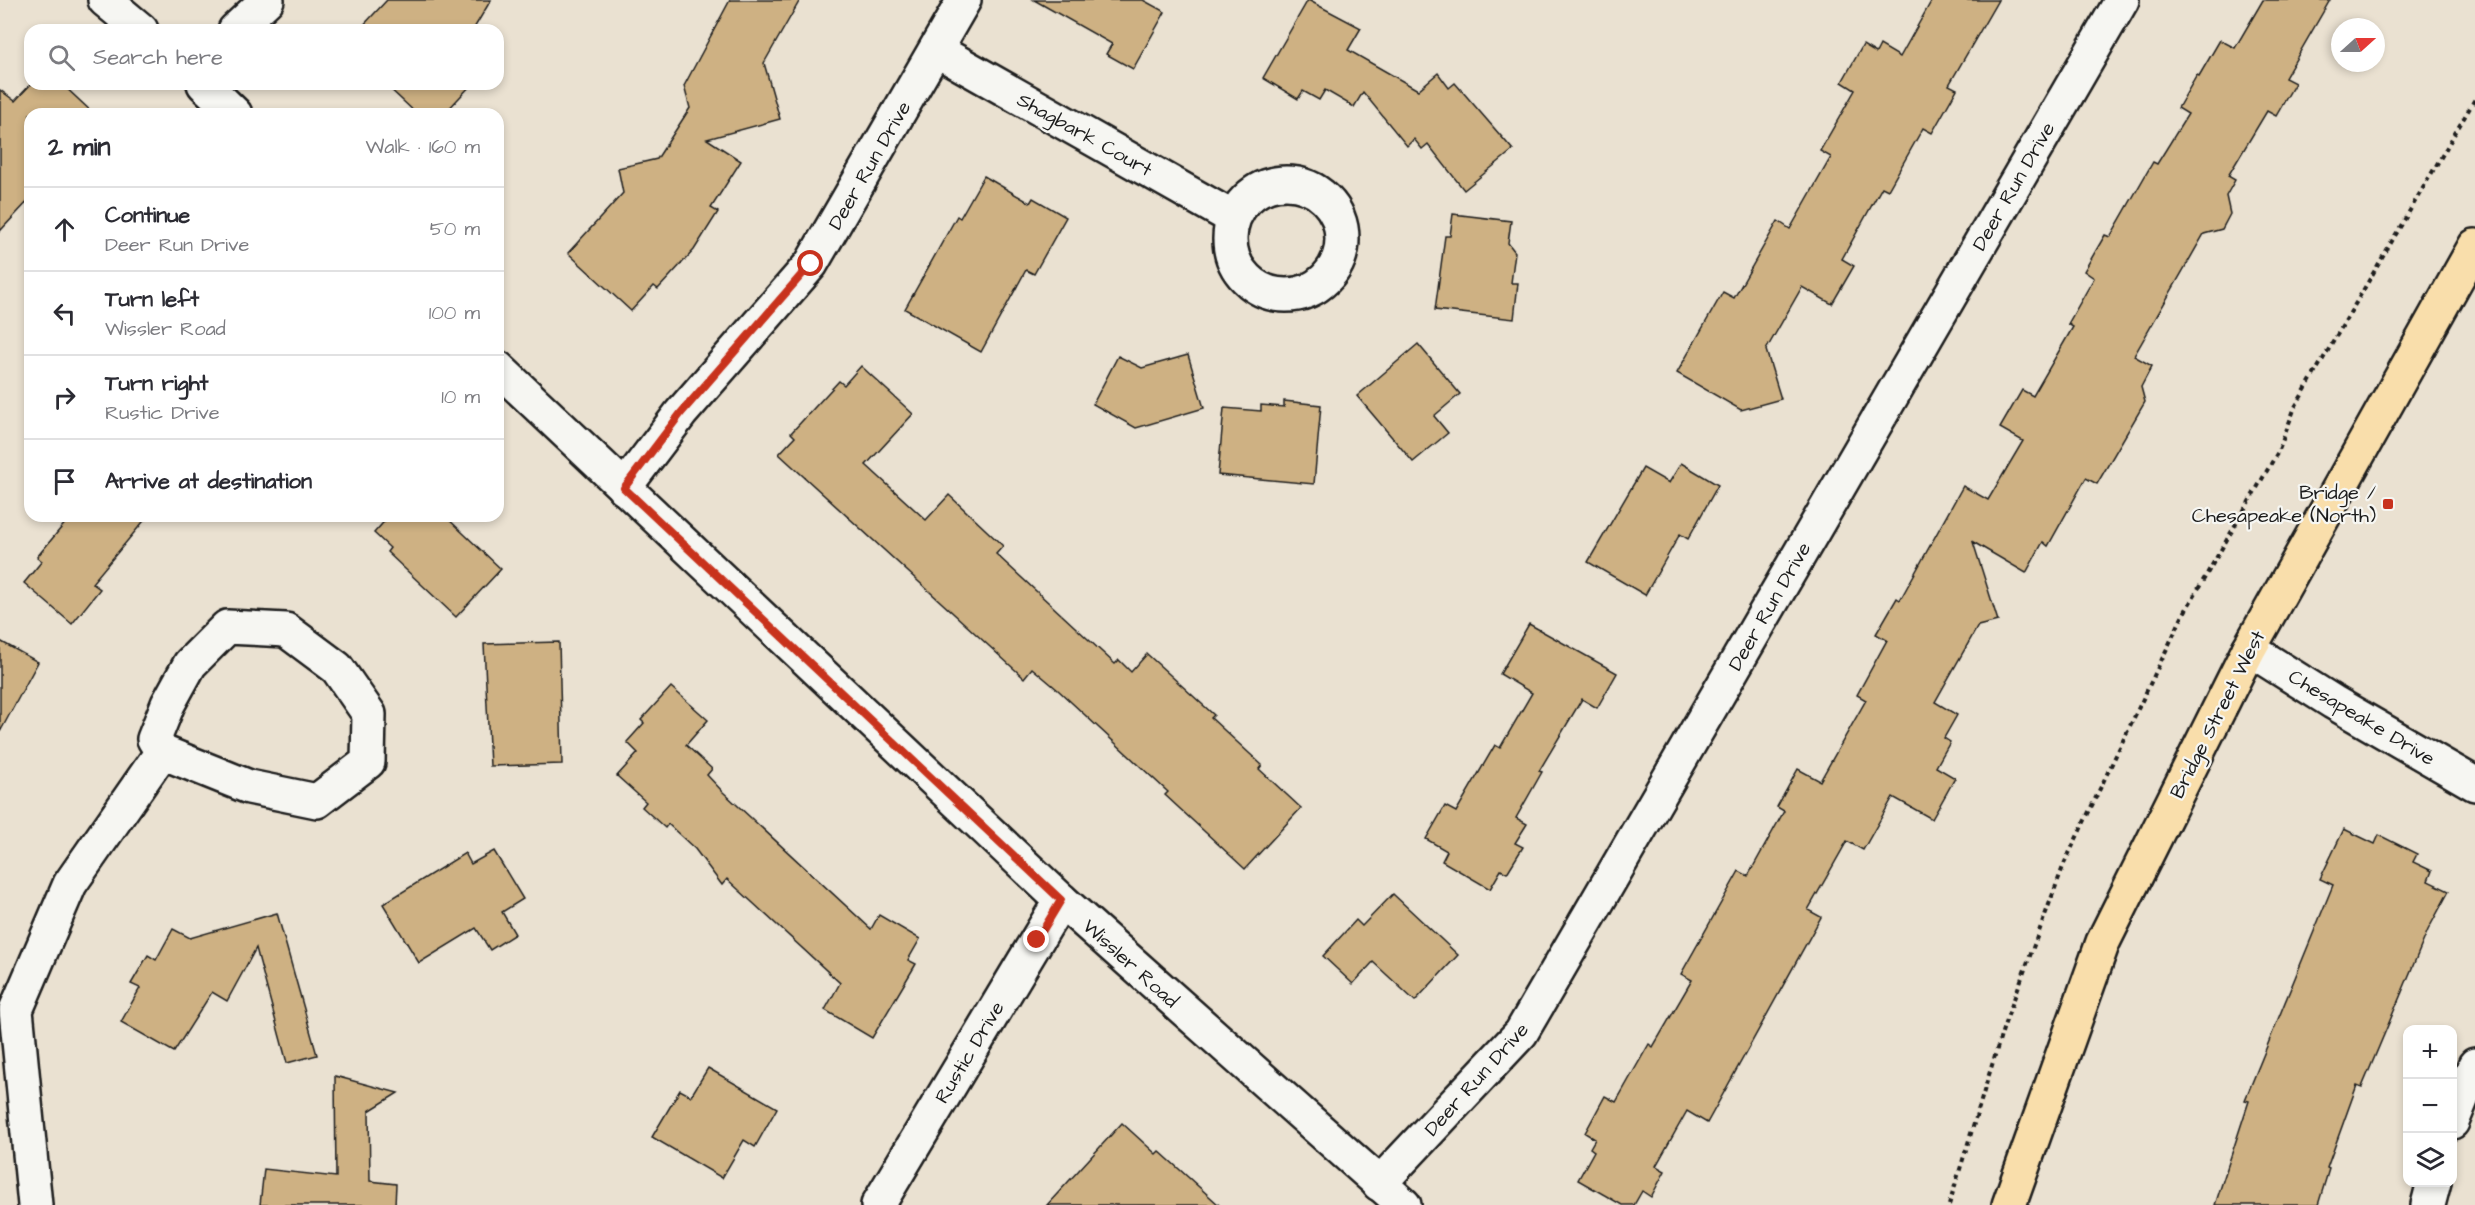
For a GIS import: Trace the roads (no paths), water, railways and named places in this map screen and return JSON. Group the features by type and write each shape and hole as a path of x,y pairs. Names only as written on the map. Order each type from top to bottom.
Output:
{"main road":[{"name":"Bridge Street West","path":"2009,1205 2103,942 2249,649 2475,246"}],"street":[{"path":"105,0 134,24"},
{"path":"242,24 267,0"},
{"name":"Deer Run Drive","path":"624,488 681,413 811,264 964,0"},
{"name":"Deer Run Drive","path":"1379,1184 1521,1034 2122,0"},
{"name":"Shagbark Court","path":"936,50 1233,218"},
{"path":"210,90 229,108"},
{"name":"Wissler Road","path":"504,374 1061,900 1404,1205"},
{"path":"227,627 286,630 337,668 369,714 368,762 317,801 249,787 162,752 154,740 168,704 190,664 227,627"},
{"name":"Chesapeake Drive","path":"2249,649 2333,702 2475,784"},
{"path":"35,1205 16,1010 69,884 162,752"},
{"name":"Rustic Drive","path":"878,1205 1061,900"},
{"path":"2457,1110 2475,1065"},
{"path":"2428,1205 2433,1187"}],"place":[{"name":"Bridge / Chesapeake (North)","path":"2388,504"}]}
